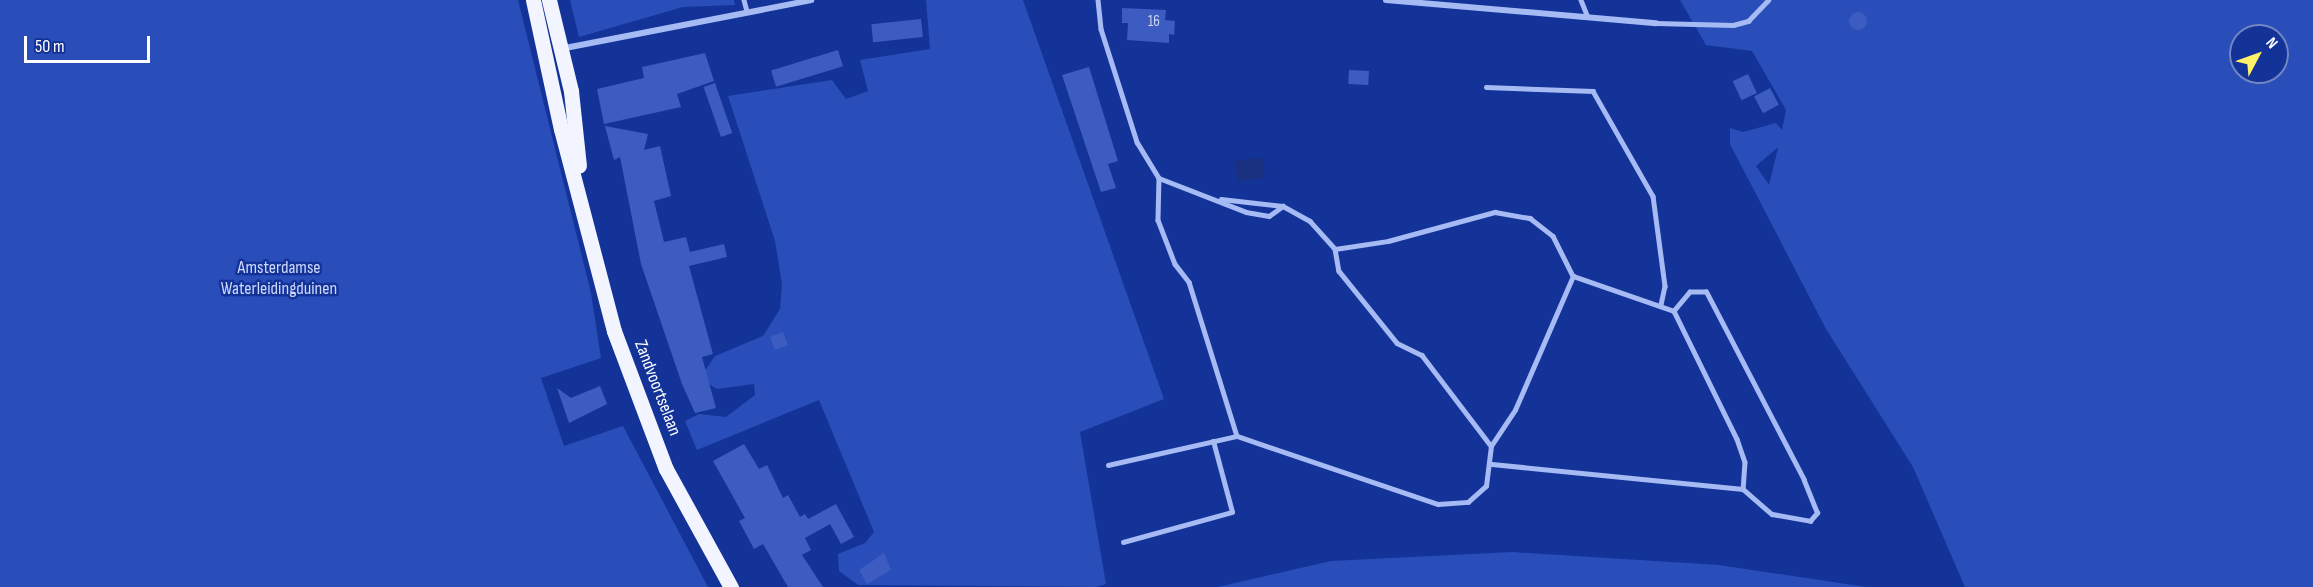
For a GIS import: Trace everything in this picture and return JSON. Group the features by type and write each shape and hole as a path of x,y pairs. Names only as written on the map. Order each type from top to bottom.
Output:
{"main road":[{"name":"Zandvoortselaan","path":"533,0 553,50 576,124 579,190 599,276 639,400 666,469 731,587"},
{"name":"Zandvoortselaan","path":"549,0 553,50"}],"street":[{"path":"553,50 811,0"},
{"path":"1386,0 1587,15 1656,23"}],"lane":[{"path":"744,0 747,11"},
{"path":"1098,0 1101,29 1137,142 1158,178 1158,220 1175,264 1190,282 1237,436"},
{"path":"1581,0 1587,15"},
{"path":"1656,23 1733,25 1748,21 1768,0"},
{"path":"1486,87 1593,91 1653,196 1665,286 1661,305"},
{"path":"1158,178 1221,199 1246,212 1269,216 1283,206"},
{"path":"1108,465 1237,436 1438,504 1468,502 1486,486 1492,464 1491,446 1422,355 1397,343 1339,271 1335,249 1310,221 1283,206 1221,199"},
{"path":"1335,249 1388,241 1495,212 1530,218 1553,236 1573,276 1674,311 1737,440 1745,462 1743,489"},
{"path":"1491,446 1515,410 1573,276"},
{"path":"1492,464 1743,489 1772,514 1810,521 1817,513 1706,292 1690,292 1674,311"},
{"path":"1123,542 1232,512 1213,441"}],"green space":[{"name":"Amsterdamse Waterleidingduinen","path":"0,0 518,0 591,293 601,358 541,378 564,446 623,426 708,587 0,587"},
{"path":"570,0 734,0 735,5 683,7 579,37"},
{"path":"926,0 1023,0 1164,399 1080,432 1106,584 1096,587 858,585 839,571 838,554 865,543 874,532 819,400 697,450 685,421 699,414 726,417 755,395 754,384 717,389 704,381 704,372 715,356 763,336 780,309 782,284 775,241 728,96 832,80 846,99 868,91 860,60 930,49"},
{"path":"1680,0 2313,0 2313,587 1965,587 1913,467 1826,329 1730,144 1730,128 1743,132 1776,123 1782,130 1786,110 1752,51 1706,45","holes":["1778,148 1769,185 1756,166"]},
{"path":"1512,552 1719,565 1866,587 1218,587 1331,561"}],"shaded area":[{"path":"1262,157 1265,178 1237,182 1234,161"}],"building":[{"path":"1122,8 1166,10 1165,20 1175,21 1174,35 1169,34 1169,43 1127,40 1128,23 1122,23"},
{"path":"1858,12 1864,15 1867,21 1864,27 1858,30 1852,27 1849,21 1852,15"},
{"path":"921,19 923,37 873,42 871,24"},
{"path":"838,50 843,66 776,87 771,70"},
{"path":"705,53 714,81 677,94 681,107 604,124 597,89 644,78 642,67"},
{"path":"1089,67 1118,161 1108,164 1116,188 1101,192 1062,75"},
{"path":"1349,70 1369,71 1368,85 1348,84"},
{"path":"1748,74 1757,93 1741,100 1733,81"},
{"path":"715,83 732,133 721,137 704,87"},
{"path":"1770,88 1779,105 1763,113 1754,96"},
{"path":"605,126 648,134 644,150 660,146 671,196 654,201 664,242 686,237 690,252 724,244 727,257 689,266 713,354 702,357 716,408 695,413 682,384 641,264 620,157 614,160"},
{"path":"783,332 788,345 775,350 770,337"},
{"path":"600,386 607,404 569,423 557,388 571,398"},
{"path":"744,444 759,469 767,465 783,498 788,495 800,517 805,514 808,519 836,504 854,537 841,544 830,524 805,538 811,550 802,555 823,587 788,587 763,544 754,549 739,521 745,518 713,461"},
{"path":"884,553 891,570 867,584 859,570"}]}
